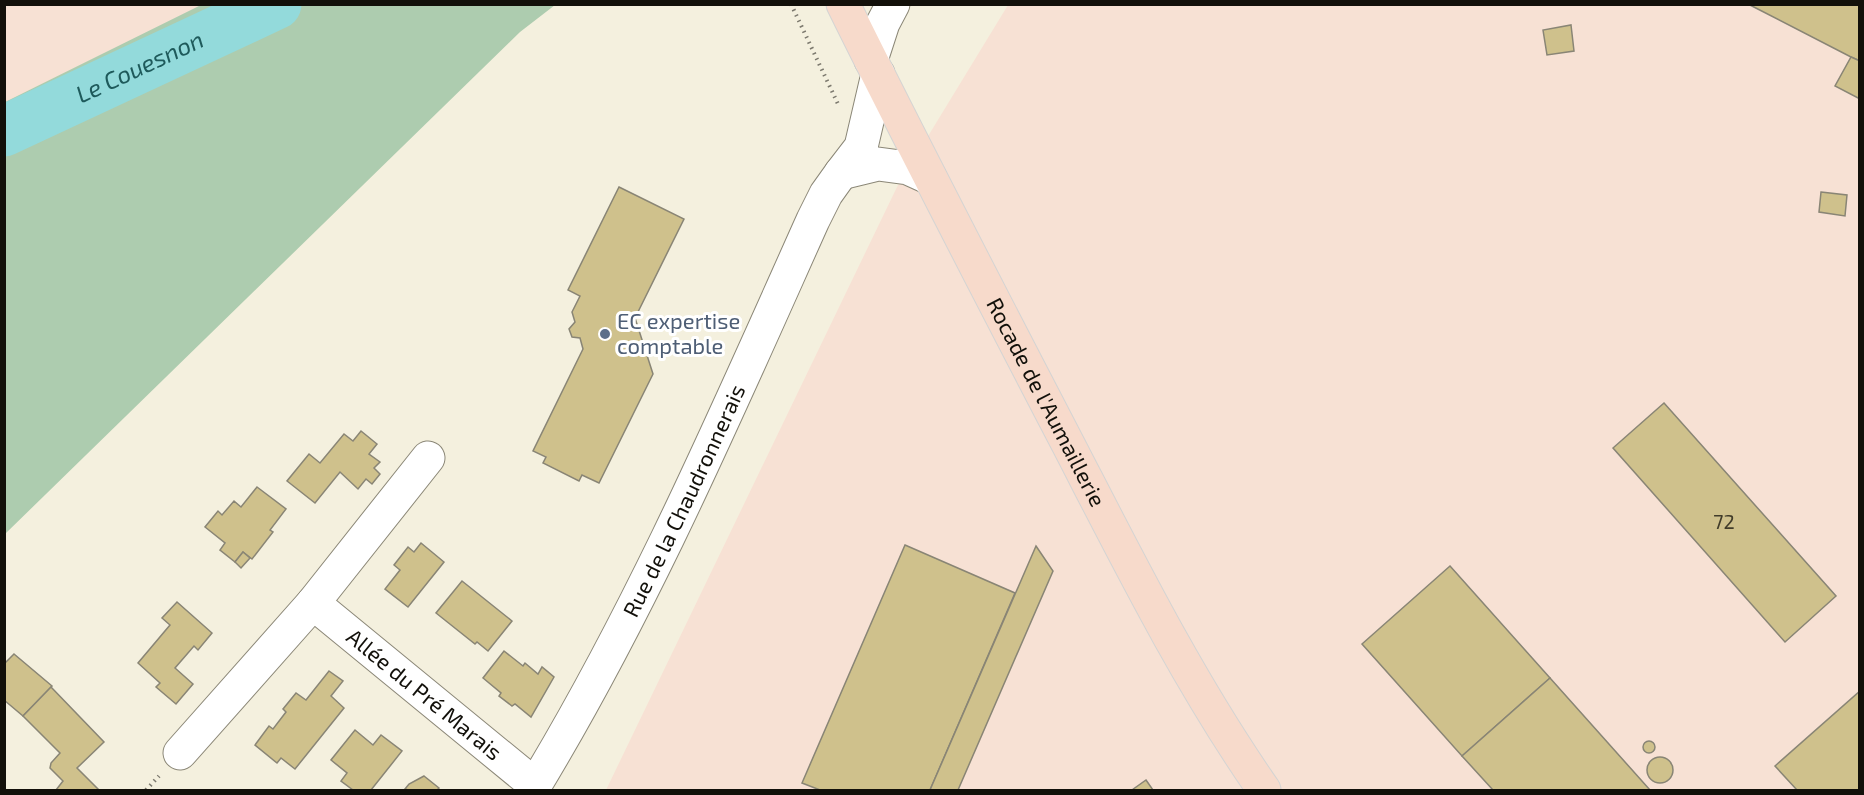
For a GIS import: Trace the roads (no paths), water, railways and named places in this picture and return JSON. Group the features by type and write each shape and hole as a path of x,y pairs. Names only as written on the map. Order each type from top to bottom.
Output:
{"main road":[{"name":"Rocade de l'Aumaillerie","path":"843,4 930,178 1159,618 1231,744 1264,790"}],"street":[{"name":"Rue de la Chaudronnerais","path":"534,788 626,623 699,474 826,194 861,147 883,23 893,4"},
{"path":"840,173 878,164 908,168 930,178"},
{"path":"180,753 314,603 428,458"},
{"name":"Allée du Pré Marais","path":"314,603 534,788"}],"waterway":[{"name":"Le Couesnon","path":"4,131 276,4"}],"place":[{"name":"EC expertise comptable","path":"605,334"}]}
